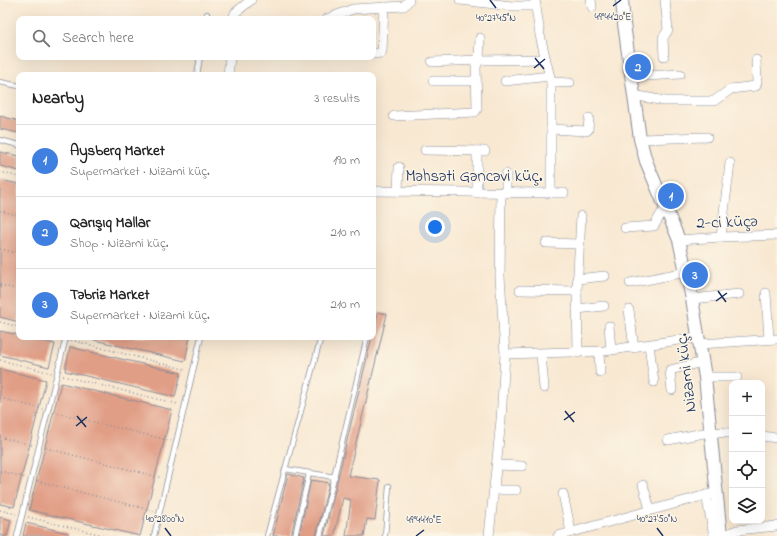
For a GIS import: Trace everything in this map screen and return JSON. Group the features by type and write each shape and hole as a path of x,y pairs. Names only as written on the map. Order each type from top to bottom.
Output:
{"street":[{"path":"234,16 235,13 251,0"},
{"path":"335,16 353,9 404,6 409,0"},
{"path":"460,0 512,6 536,3"},
{"name":"Nizami küç.","path":"622,0 630,76 640,139 646,161 678,240 692,299 705,377 711,494 719,536"},
{"path":"664,56 663,38 668,30 665,0"},
{"name":"Məhsəti Gəncəvi küç.","path":"376,191 551,193 551,79 545,59 536,3"},
{"path":"376,54 381,53 382,51 384,7"},
{"path":"394,116 475,112 477,109 476,67 479,60 480,38"},
{"path":"432,62 545,59"},
{"path":"228,72 230,60"},
{"path":"633,95 665,101 718,100 731,89 756,86 756,60"},
{"path":"630,76 680,74"},
{"path":"505,81 551,79 570,83"},
{"path":"433,81 476,80"},
{"path":"551,129 586,131 588,130 588,118"},
{"path":"640,139 707,137"},
{"path":"425,150 481,151 477,192"},
{"path":"721,236 730,163"},
{"path":"398,191 399,168"},
{"path":"489,536 497,465 505,354 500,276 503,193 506,174"},
{"path":"551,193 564,193"},
{"path":"625,228 654,226 661,214 667,210"},
{"path":"578,353 577,279 581,216"},
{"name":"2-ci küçə","path":"678,240 721,236 777,235"},
{"path":"546,243 579,244"},
{"path":"630,283 686,272"},
{"path":"577,279 605,276"},
{"path":"520,290 577,291"},
{"path":"505,354 599,352 648,345 699,341 773,339 766,293"},
{"path":"692,299 739,294"},
{"path":"577,309 604,306"},
{"path":"629,310 634,348"},
{"path":"609,326 610,350"},
{"path":"648,345 654,382"},
{"path":"599,352 600,372"},
{"path":"541,354 544,388"},
{"path":"672,390 670,370 703,362"},
{"path":"705,377 737,377"},
{"path":"668,440 709,432 729,433"},
{"path":"765,436 777,438"},
{"path":"497,465 522,466"},
{"path":"643,484 650,509"},
{"path":"494,490 516,490"},
{"path":"563,494 571,532"},
{"path":"558,536 650,509 711,494"},
{"path":"719,536 755,532 777,526"}],"lane":[{"path":"198,72 200,60"},
{"path":"0,82 16,85"},
{"path":"0,140 16,144"},
{"path":"17,536 66,340"},
{"path":"154,536 201,340"},
{"path":"267,536 320,340"},
{"path":"320,536 366,340"},
{"path":"285,470 334,478"},
{"path":"295,536 309,474"},
{"path":"385,536 389,486"}],"path":[{"path":"0,172 16,176"},
{"path":"0,211 16,214"},
{"path":"0,249 16,252"},
{"path":"0,285 16,289"},
{"path":"0,322 16,326"},
{"path":"74,340 193,371"},
{"path":"0,360 186,406"},
{"path":"0,398 177,442"},
{"path":"0,437 168,480"},
{"path":"0,471 160,512"},
{"path":"0,510 106,536"}],"building":[{"path":"0,116 16,120 16,132 0,129"},
{"path":"0,152 16,155 16,170 0,166"},
{"path":"0,180 16,183 16,321 0,317"},
{"path":"378,312 387,314 348,476 380,480 375,520 367,519 364,536 346,536 351,500 343,498 334,536 324,536 371,340 376,340 376,320"},
{"path":"0,331 16,334 16,340 39,340 55,344 49,367 0,355"},
{"path":"94,340 189,340 185,361"},
{"path":"70,347 181,373 175,397 65,371"},
{"path":"0,369 46,380 14,507 0,504"},
{"path":"61,383 172,410 140,536 29,510"},
{"path":"288,474 304,478 291,536 273,536"},
{"path":"311,480 329,483 316,536 299,536"},
{"path":"0,517 11,520 7,536 0,536"},
{"path":"26,523 68,533 68,536 23,536"}],"place":[{"name":"Qarışıq Mallar","path":"638,67"},
{"name":"Aysberq Market","path":"671,196"},
{"name":"Təbriz Market","path":"695,275"}]}
